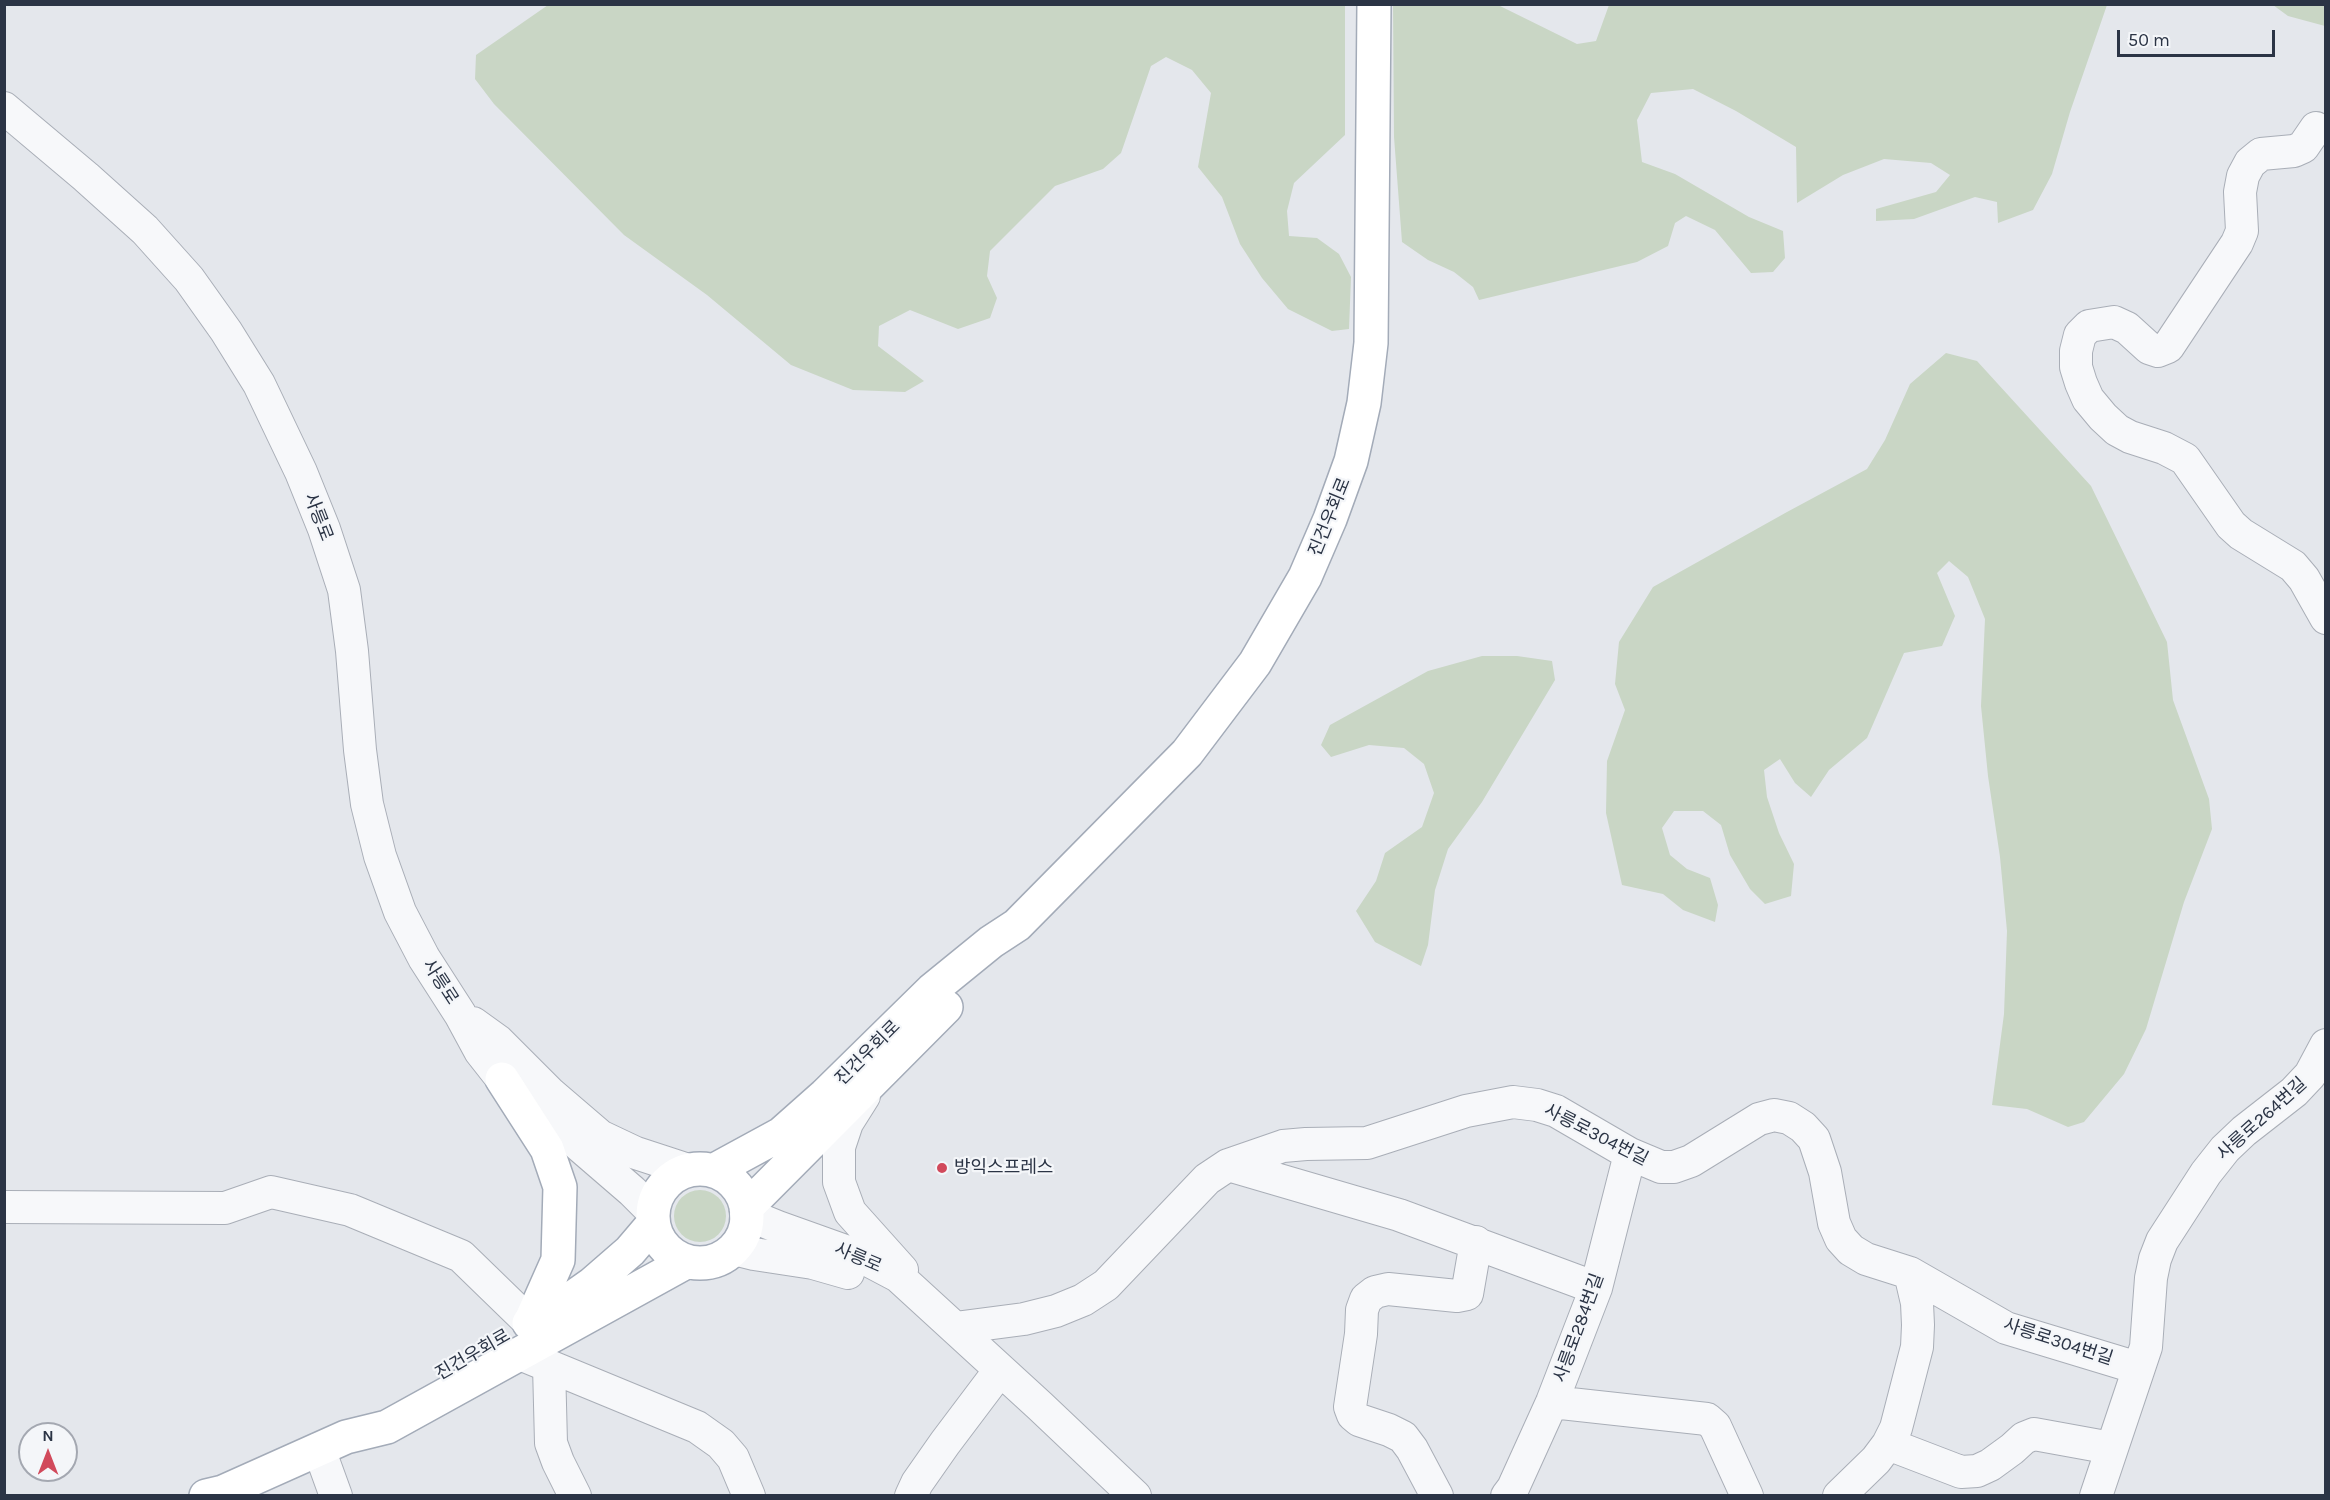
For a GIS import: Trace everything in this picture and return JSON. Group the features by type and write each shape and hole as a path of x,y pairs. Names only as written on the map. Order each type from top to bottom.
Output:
{"main road":[{"name":"진건우회로","path":"700,1171 781,1134 825,1095 932,990 991,942 1017,925 1187,753 1255,663 1305,577 1352,461 1364,404 1371,343 1374,4"},
{"name":"진건우회로","path":"746,1211 1004,948 1017,925"},
{"path":"502,1079 547,1149 560,1187 558,1260 530,1323"},
{"path":"700,1171 722,1174 735,1185 744,1200 746,1211 744,1234 734,1249 720,1259 704,1263 686,1262 671,1254 659,1241 653,1218 653,1207 660,1191 672,1178 700,1171"},
{"name":"진건우회로","path":"332,1443 380,1409 565,1303 592,1284 630,1251 653,1218"},
{"name":"진건우회로","path":"206,1496 223,1492 332,1443 387,1427 534,1360 686,1262"}],"street":[{"name":"사릉로","path":"4,108 145,230 189,279 226,331 259,384 301,472 344,590 367,804 380,856 400,912 424,958 460,1014 480,1051 502,1079 632,1191 653,1218"},
{"path":"2316,128 2303,147 2294,151 2261,154 2250,163 2243,176 2242,231 2237,243 2168,347 2158,351 2149,348 2127,328 2114,322 2089,326 2080,335 2076,351 2076,367 2088,399 2103,417 2117,430 2130,437 2164,448 2185,459 2231,525 2241,534 2293,567 2304,579 2325,618"},
{"name":"사릉로","path":"460,1014 498,1041 551,1094 600,1136 636,1153 700,1171"},
{"name":"사릉로264번길","path":"2096,1496 2146,1347 2155,1259 2162,1241 2206,1173 2225,1149 2294,1092 2310,1075 2325,1045"},
{"path":"878,1076 847,1123 838,1147 839,1182 850,1212 955,1328"},
{"name":"사릉로304번길","path":"955,1328 1024,1319 1056,1311 1083,1300 1106,1285 1207,1179 1228,1165 1283,1146 1367,1143 1466,1112 1513,1102 1537,1105 1556,1111 1630,1154 1661,1167 1674,1167 1691,1161 1760,1119 1774,1115 1789,1118 1803,1127 1814,1139 1825,1172 1834,1223 1841,1239 1851,1250 1866,1259 1910,1273 2006,1328 2138,1368"},
{"name":"사릉로284번길","path":"1507,1496 1513,1488 1552,1402 1596,1288 1630,1154"},
{"path":"1228,1165 1400,1215 1596,1288"},
{"path":"4,1207 225,1208 271,1192 350,1210 461,1256 530,1323"},
{"name":"사릉로","path":"746,1211 778,1227 862,1257 898,1276 1137,1495"},
{"path":"1437,1496 1412,1449 1403,1437 1353,1416 1350,1407 1361,1334 1362,1310 1366,1299 1375,1292 1388,1290 1458,1296 1467,1294 1476,1242"},
{"name":"사릉로","path":"734,1249 813,1263 866,1278 915,1309 955,1328"},
{"path":"1839,1496 1876,1460 1896,1428 1917,1347 1917,1303 1910,1273"},
{"path":"534,1360 551,1443 575,1496"},
{"path":"534,1360 697,1427 721,1444 732,1458 749,1496"},
{"path":"911,1496 917,1483 1000,1370"},
{"path":"1552,1402 1707,1419 1715,1426 1747,1496"},
{"path":"1888,1444 1961,1472 1977,1471 1990,1465 2024,1438 2034,1434 2111,1448"},
{"path":"332,1443 336,1496"}],"green space":[{"path":"548,5 1345,5 1345,135 1294,183 1287,211 1289,236 1317,238 1339,254 1351,277 1349,329 1332,331 1288,309 1262,278 1240,244 1222,197 1198,167 1211,93 1192,70 1166,57 1151,66 1121,153 1103,169 1055,186 990,251 987,276 997,298 990,318 958,329 910,310 879,326 878,346 924,381 905,392 853,390 791,365 707,295 624,235 494,104 475,79 476,55"},
{"path":"1393,5 1498,5 1577,44 1596,41 1609,5 2107,5 2070,112 2052,174 2033,210 1998,223 1997,202 1975,197 1914,219 1876,221 1876,209 1936,192 1950,175 1931,163 1884,159 1843,175 1797,203 1796,147 1736,111 1693,89 1651,93 1637,120 1642,162 1675,174 1749,217 1783,231 1785,258 1773,272 1751,273 1715,230 1686,216 1675,223 1668,246 1637,262 1479,300 1473,287 1454,272 1428,260 1402,242 1394,137"},
{"path":"2273,5 2325,5 2325,26 2288,16"},
{"path":"1946,353 1977,361 2091,486 2167,642 2173,700 2209,799 2212,829 2184,902 2146,1029 2124,1074 2084,1122 2068,1127 2027,1109 1992,1105 2004,1014 2007,931 1981,706 1985,619 1968,577 1949,561 1937,573 1955,616 1942,646 1904,653 1867,738 1829,770 1811,797 1795,783 1780,759 1764,770 1767,797 1779,833 1794,864 1791,896 1765,904 1750,889 1730,855 1721,825 1703,811 1674,811 1662,828 1670,855 1687,869 1710,878 1718,905 1715,922 1683,910 1663,894 1622,885 1606,813 1607,761 1625,710 1615,684 1619,642 1653,587 1867,469 1885,440 1910,384"},
{"path":"1482,656 1517,656 1552,661 1555,680 1482,802 1448,849 1435,890 1428,945 1421,966 1375,942 1356,911 1376,881 1385,853 1422,827 1434,793 1424,764 1404,748 1369,745 1331,757 1321,745 1330,725 1428,671"},
{"path":"695,1190 705,1190 719,1197 726,1216 719,1235 705,1242 695,1242 685,1238 678,1231 674,1221 674,1211 678,1201 685,1194"}],"place":[{"name":"방익스프레스","path":"942,1168"}]}
